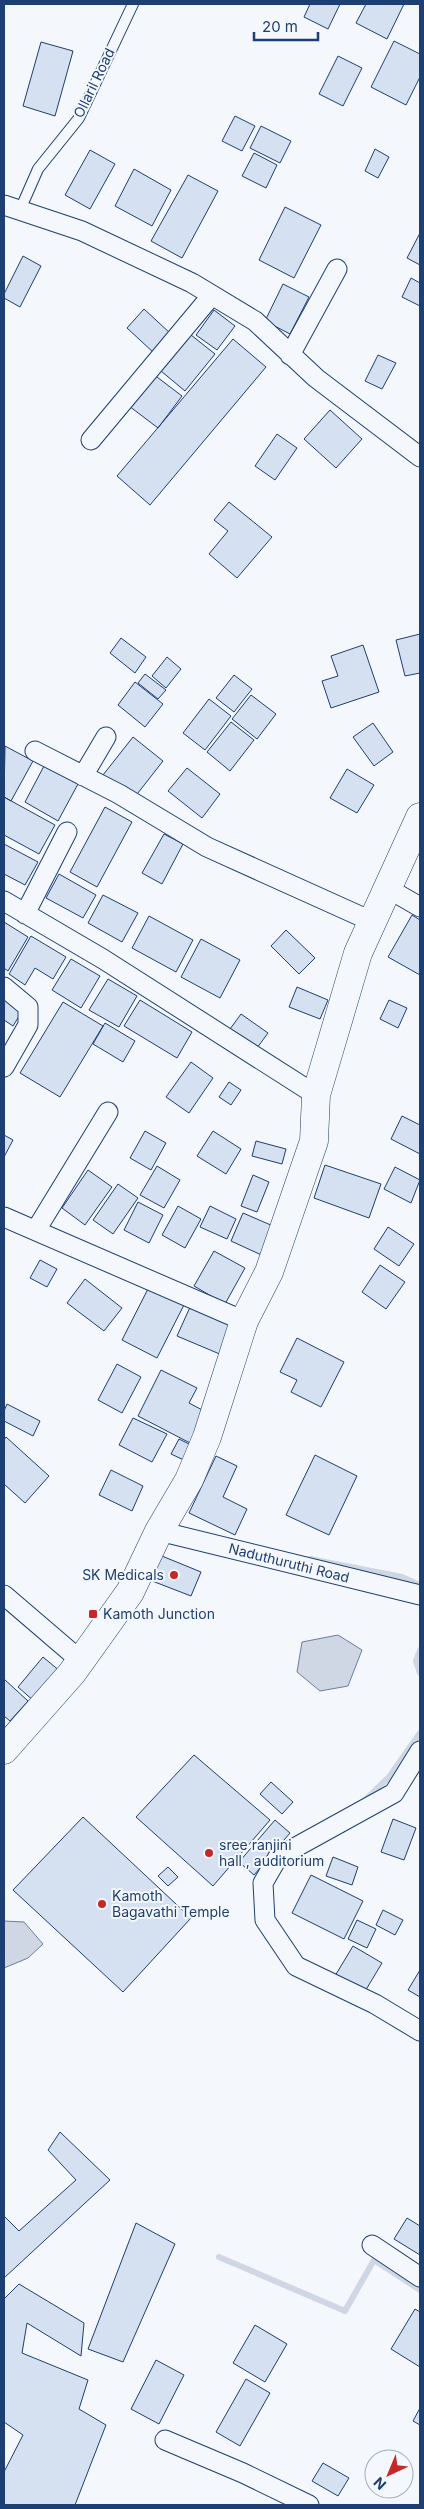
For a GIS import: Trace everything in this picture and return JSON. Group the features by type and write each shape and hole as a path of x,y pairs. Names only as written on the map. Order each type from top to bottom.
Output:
{"main road":[{"path":"4,1750 81,1661 130,1592 159,1531 188,1480 207,1437 244,1321 269,1272 314,1141 316,1095 358,953 371,921 420,818"}],"street":[{"path":"12,207 82,231 192,283 255,321 316,378 420,457"},
{"path":"290,355 337,269"},
{"path":"91,440 212,295"},
{"path":"83,776 106,737"},
{"path":"35,751 118,794 207,847 371,921"},
{"path":"25,914 67,832"},
{"path":"387,888 420,907"},
{"path":"4,901 111,964 316,1095"},
{"path":"4,987 28,1007 28,1025 4,1067"},
{"path":"36,1230 108,1112"},
{"path":"4,1217 244,1321"},
{"name":"Naduthuruthi Road","path":"159,1531 420,1595"},
{"path":"4,1595 81,1661"},
{"path":"420,1751 394,1793 278,1856 263,1883 265,1920 296,1966 375,2004 420,2031"},
{"path":"372,2245 420,2277"},
{"path":"165,2440 244,2473 309,2505"}],"lane":[{"name":"Ollaril Road","path":"12,207 38,169 79,118 133,4"}],"shaded area":[{"path":"338,1635 362,1650 348,1686 320,1691 297,1672 302,1642"},
{"path":"4,1921 24,1922 43,1944 28,1958 4,1968"}],"building":[{"path":"310,4 340,4 328,29 304,17"},
{"path":"366,4 404,4 387,39 356,23"},
{"path":"394,41 420,54 420,77 406,105 371,87"},
{"path":"41,42 73,51 55,116 23,106"},
{"path":"338,56 362,68 343,106 319,94"},
{"path":"235,116 255,126 242,151 222,141"},
{"path":"261,126 291,141 280,163 250,148"},
{"path":"375,149 389,157 378,178 365,171"},
{"path":"90,150 115,164 90,209 65,195"},
{"path":"254,153 277,165 266,188 242,176"},
{"path":"134,169 171,190 152,226 115,206"},
{"path":"188,175 218,191 182,258 151,241"},
{"path":"285,207 321,225 294,278 259,260"},
{"path":"420,233 420,265 407,258"},
{"path":"23,256 41,266 20,307 4,298 4,294"},
{"path":"411,278 420,283 420,306 402,297"},
{"path":"283,284 309,297 290,334 265,321"},
{"path":"144,309 171,334 154,353 127,328"},
{"path":"214,310 235,326 217,350 196,335"},
{"path":"191,335 215,354 185,391 161,371"},
{"path":"233,339 266,367 150,505 117,476"},
{"path":"378,355 396,363 382,389 365,381"},
{"path":"153,374 182,396 158,428 129,406"},
{"path":"330,410 362,439 336,468 304,439"},
{"path":"277,434 297,448 275,480 255,466"},
{"path":"229,502 272,537 237,578 209,554 228,531 214,520"},
{"path":"420,634 420,673 405,676 396,640"},
{"path":"121,638 146,657 135,673 110,653"},
{"path":"363,645 379,692 331,708 322,681 338,676 331,656"},
{"path":"167,657 181,669 166,688 152,676"},
{"path":"145,674 166,690 158,699 138,683"},
{"path":"234,675 252,689 234,712 216,698"},
{"path":"135,682 163,704 145,727 118,705"},
{"path":"251,695 276,714 257,739 232,719"},
{"path":"209,699 231,716 205,750 183,733"},
{"path":"231,722 254,740 230,771 207,752"},
{"path":"373,723 393,752 374,766 353,737"},
{"path":"133,737 163,761 134,798 103,775"},
{"path":"5,746 33,761 11,801 4,797"},
{"path":"44,766 78,784 58,821 25,802"},
{"path":"187,768 220,794 202,818 168,791"},
{"path":"347,769 374,785 357,813 330,798"},
{"path":"4,797 55,825 39,854 4,835"},
{"path":"105,807 132,822 97,887 70,872"},
{"path":"164,834 183,844 162,884 142,873"},
{"path":"4,844 38,862 25,885 4,874"},
{"path":"59,874 96,895 83,918 46,898"},
{"path":"103,895 138,913 122,942 88,923"},
{"path":"412,915 420,920 420,975 388,957"},
{"path":"149,916 193,940 176,972 132,948"},
{"path":"4,922 28,937 8,971 4,968"},
{"path":"286,930 315,958 299,974 271,946"},
{"path":"31,936 66,957 53,979 35,968 25,985 9,974"},
{"path":"201,939 240,960 220,998 181,977"},
{"path":"71,959 100,976 81,1008 52,990"},
{"path":"108,979 137,996 119,1027 89,1010"},
{"path":"297,987 328,1000 320,1019 289,1007"},
{"path":"4,995 24,1008 13,1026 4,1020"},
{"path":"140,1000 192,1032 177,1058 124,1026"},
{"path":"389,1000 407,1008 398,1028 380,1019"},
{"path":"63,1002 103,1026 60,1097 20,1073"},
{"path":"241,1014 268,1033 257,1048 230,1029"},
{"path":"105,1023 135,1041 123,1062 93,1044"},
{"path":"191,1062 213,1078 189,1113 166,1097"},
{"path":"229,1082 241,1090 231,1105 219,1097"},
{"path":"402,1116 420,1125 420,1154 391,1139"},
{"path":"145,1131 166,1143 151,1170 130,1158"},
{"path":"213,1131 241,1149 226,1174 197,1156"},
{"path":"4,1135 13,1140 4,1157"},
{"path":"256,1141 286,1149 282,1164 252,1156"},
{"path":"325,1165 381,1184 369,1218 314,1198"},
{"path":"157,1166 180,1180 164,1208 140,1195"},
{"path":"395,1167 420,1180 411,1203 384,1189"},
{"path":"88,1170 112,1187 85,1225 62,1208"},
{"path":"253,1175 269,1182 257,1212 241,1206"},
{"path":"118,1184 138,1198 113,1234 93,1220"},
{"path":"138,1202 163,1215 149,1243 124,1230"},
{"path":"178,1206 201,1219 185,1248 162,1235"},
{"path":"210,1206 236,1219 227,1239 200,1227"},
{"path":"243,1213 280,1229 268,1258 231,1241"},
{"path":"388,1227 414,1244 399,1266 374,1249"},
{"path":"214,1251 245,1268 225,1304 194,1286"},
{"path":"40,1260 57,1269 47,1287 30,1278"},
{"path":"380,1265 405,1282 386,1309 362,1292"},
{"path":"85,1279 122,1308 104,1331 67,1303"},
{"path":"151,1283 186,1301 157,1358 122,1340"},
{"path":"191,1305 235,1324 222,1355 177,1336"},
{"path":"297,1338 344,1362 321,1407 291,1392 297,1380 280,1372"},
{"path":"117,1364 141,1377 122,1413 98,1400"},
{"path":"161,1370 197,1388 189,1403 208,1413 192,1444 138,1416"},
{"path":"7,1404 40,1421 33,1436 4,1421 4,1411"},
{"path":"133,1418 167,1434 152,1462 119,1445"},
{"path":"6,1437 49,1476 25,1503 4,1484 4,1440"},
{"path":"179,1439 193,1446 186,1461 171,1454"},
{"path":"315,1455 357,1476 329,1535 286,1515"},
{"path":"216,1456 237,1466 223,1497 247,1509 235,1535 189,1513"},
{"path":"111,1470 143,1486 132,1511 99,1495"},
{"name":"SK Medicals","path":"157,1554 201,1572 191,1596 147,1579"},
{"path":"43,1657 61,1672 35,1702 18,1687"},
{"path":"4,1679 28,1701 10,1721 4,1716"},
{"name":"sree ranjini hall , auditorium","path":"194,1755 270,1820 213,1886 136,1817"},
{"path":"271,1782 293,1802 282,1814 260,1794"},
{"name":"Kamoth Bagavathi Temple","path":"83,1817 191,1918 123,1992 13,1890"},
{"path":"393,1819 416,1828 404,1860 381,1852"},
{"path":"275,1820 290,1833 254,1875 239,1862"},
{"path":"333,1857 358,1867 352,1885 326,1876"},
{"path":"168,1867 178,1877 168,1886 158,1876"},
{"path":"311,1875 363,1901 344,1939 292,1913"},
{"path":"383,1910 403,1920 395,1935 376,1925"},
{"path":"357,1920 376,1929 367,1948 348,1939"},
{"path":"353,1946 382,1963 364,1993 335,1976"},
{"path":"420,1970 420,1997 408,1990"},
{"path":"60,2132 110,2180 4,2278 4,2216 19,2231 76,2180 48,2150"},
{"path":"407,2218 420,2226 420,2255 394,2239"},
{"path":"136,2223 175,2244 123,2362 88,2349"},
{"path":"19,2284 84,2323 81,2356 27,2323 22,2353 88,2380 79,2409 106,2425 75,2505 4,2505 4,2472 23,2435 4,2422 4,2299"},
{"path":"415,2309 420,2312 420,2367 391,2349"},
{"path":"255,2325 287,2344 265,2382 233,2363"},
{"path":"156,2360 184,2375 159,2424 131,2409"},
{"path":"246,2379 270,2393 240,2446 216,2432"},
{"path":"420,2408 420,2425 413,2421"},
{"path":"323,2463 349,2478 338,2496 312,2481"}],"waterway":[{"path":"310,1559 402,1577 420,1585"},
{"path":"420,1650 416,1661 420,1673"},
{"path":"364,1801 389,1777 420,1733"},
{"path":"219,2257 345,2311 374,2260 420,2290"}],"place":[{"name":"SK Medicals","path":"174,1575"},
{"name":"Kamoth Junction","path":"93,1614"},
{"name":"sree ranjini hall , auditorium","path":"209,1853"},
{"name":"Kamoth Bagavathi Temple","path":"102,1904"}]}
